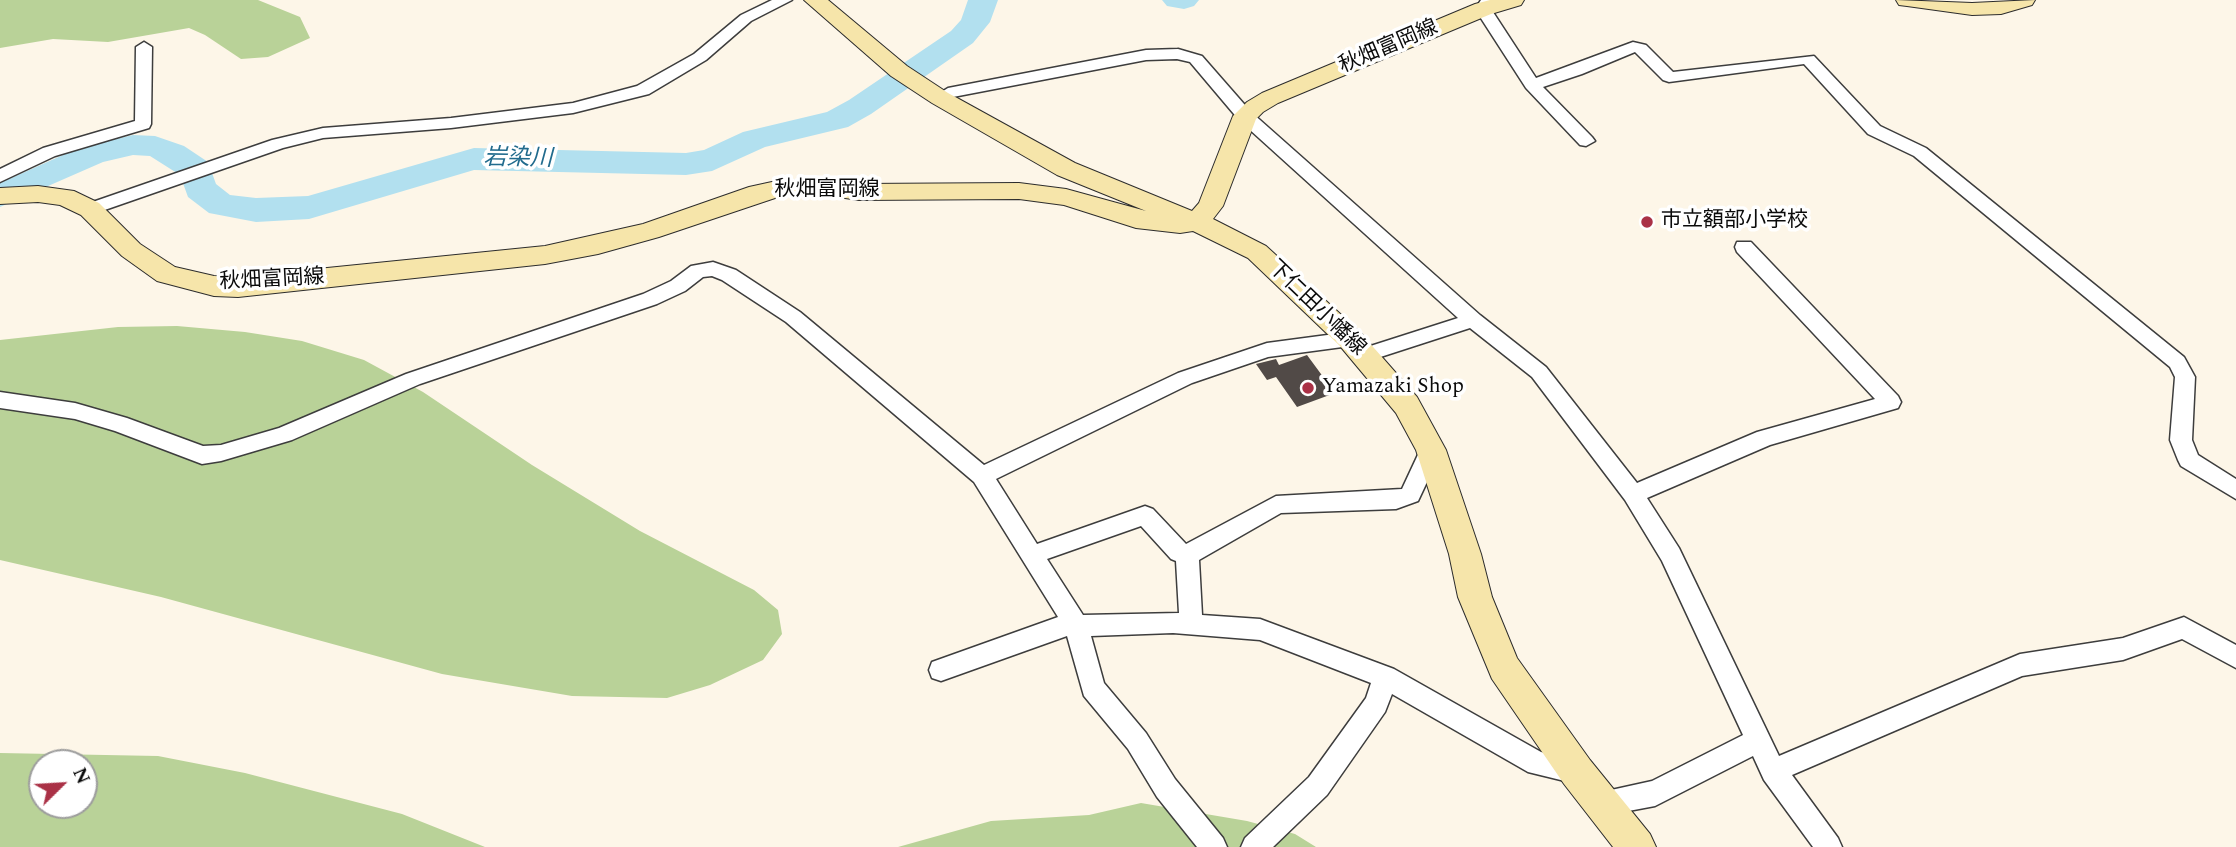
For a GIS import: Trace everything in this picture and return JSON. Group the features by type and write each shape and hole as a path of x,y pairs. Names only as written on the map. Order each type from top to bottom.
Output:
{"main road":[{"name":"下仁田小幡線","path":"815,0 899,71 1066,169 1236,239 1257,252 1358,347 1407,405 1431,450 1490,638 1504,668 1577,772 1637,847"},
{"name":"秋畑富岡線","path":"1245,116 1270,98 1489,4 1513,0"},
{"path":"1907,0 1972,9 2001,8 2024,0"},
{"path":"1196,222 1210,206 1245,116"},
{"name":"秋畑富岡線","path":"0,196 65,197 90,209 131,250 166,274 215,286 238,287 534,256 585,247 650,230 758,192 781,188 831,188 859,192 1020,191 1066,197 1136,219 1180,224 1196,222"}],"street":[{"path":"90,209 278,144 323,133 451,123 573,108 643,90 700,57 746,19 784,0"},
{"path":"1489,4 1532,85 1586,141"},
{"path":"0,176 49,152 143,124 144,47"},
{"path":"1532,85 1576,71 1633,47 1640,48 1669,77 1808,59 1874,130 1920,152 2177,362 2185,377 2181,440 2189,460 2236,490"},
{"path":"932,92 948,93 1163,53 1196,59 1245,116 1473,320 1539,372 1633,494 1671,555 1773,771 1829,847"},
{"path":"1633,494 1764,438 1891,402 1744,247"},
{"path":"0,400 75,411 120,424 202,455 221,453 285,434 413,379 650,299 678,286 698,271 713,269 729,275 793,317 982,476 1076,625 1093,688 1137,741 1166,788 1214,847"},
{"path":"982,476 1185,378 1267,350 1358,347 1473,320"},
{"path":"1032,555 1145,515 1179,552 1187,555 1276,505 1292,502 1396,500 1410,495 1431,450"},
{"path":"1187,555 1191,625"},
{"path":"941,670 1061,626 1191,625 1260,630 1385,677 1537,764 1577,772"},
{"path":"1773,771 2020,665 2123,649 2184,628 2236,657"},
{"path":"1254,847 1318,786 1376,704 1385,677"},
{"path":"1602,803 1655,793 1759,740"}],"green space":[{"path":"0,0 258,0 300,17 310,38 268,57 241,59 205,35 189,28 108,42 53,39 0,48"},
{"path":"177,326 245,332 302,341 364,360 423,392 532,465 640,531 754,590 778,610 782,634 763,660 710,685 667,698 572,696 442,674 161,597 0,560 0,340 118,327"},
{"path":"0,753 28,754 28,819 98,819 98,755 158,756 245,773 402,814 485,847 0,847"},
{"path":"1141,803 1247,821 1295,834 1316,847 898,847 991,821 1089,815"}],"building":[{"name":"Yamazaki Shop","path":"1307,355 1335,393 1297,407 1276,377 1267,380 1256,364 1276,359 1279,365"}],"waterway":[{"name":"岩染川","path":"0,196 93,154 133,145 155,146 172,153 196,170 200,189 221,205 256,210 309,207 474,159 686,164 712,160 755,139 837,120 860,107 962,37 975,22 983,0"},
{"name":"岩染川","path":"1177,0 1184,0"}],"place":[{"name":"市立額部小学校","path":"1647,222"},
{"name":"Yamazaki Shop","path":"1308,388"}]}
